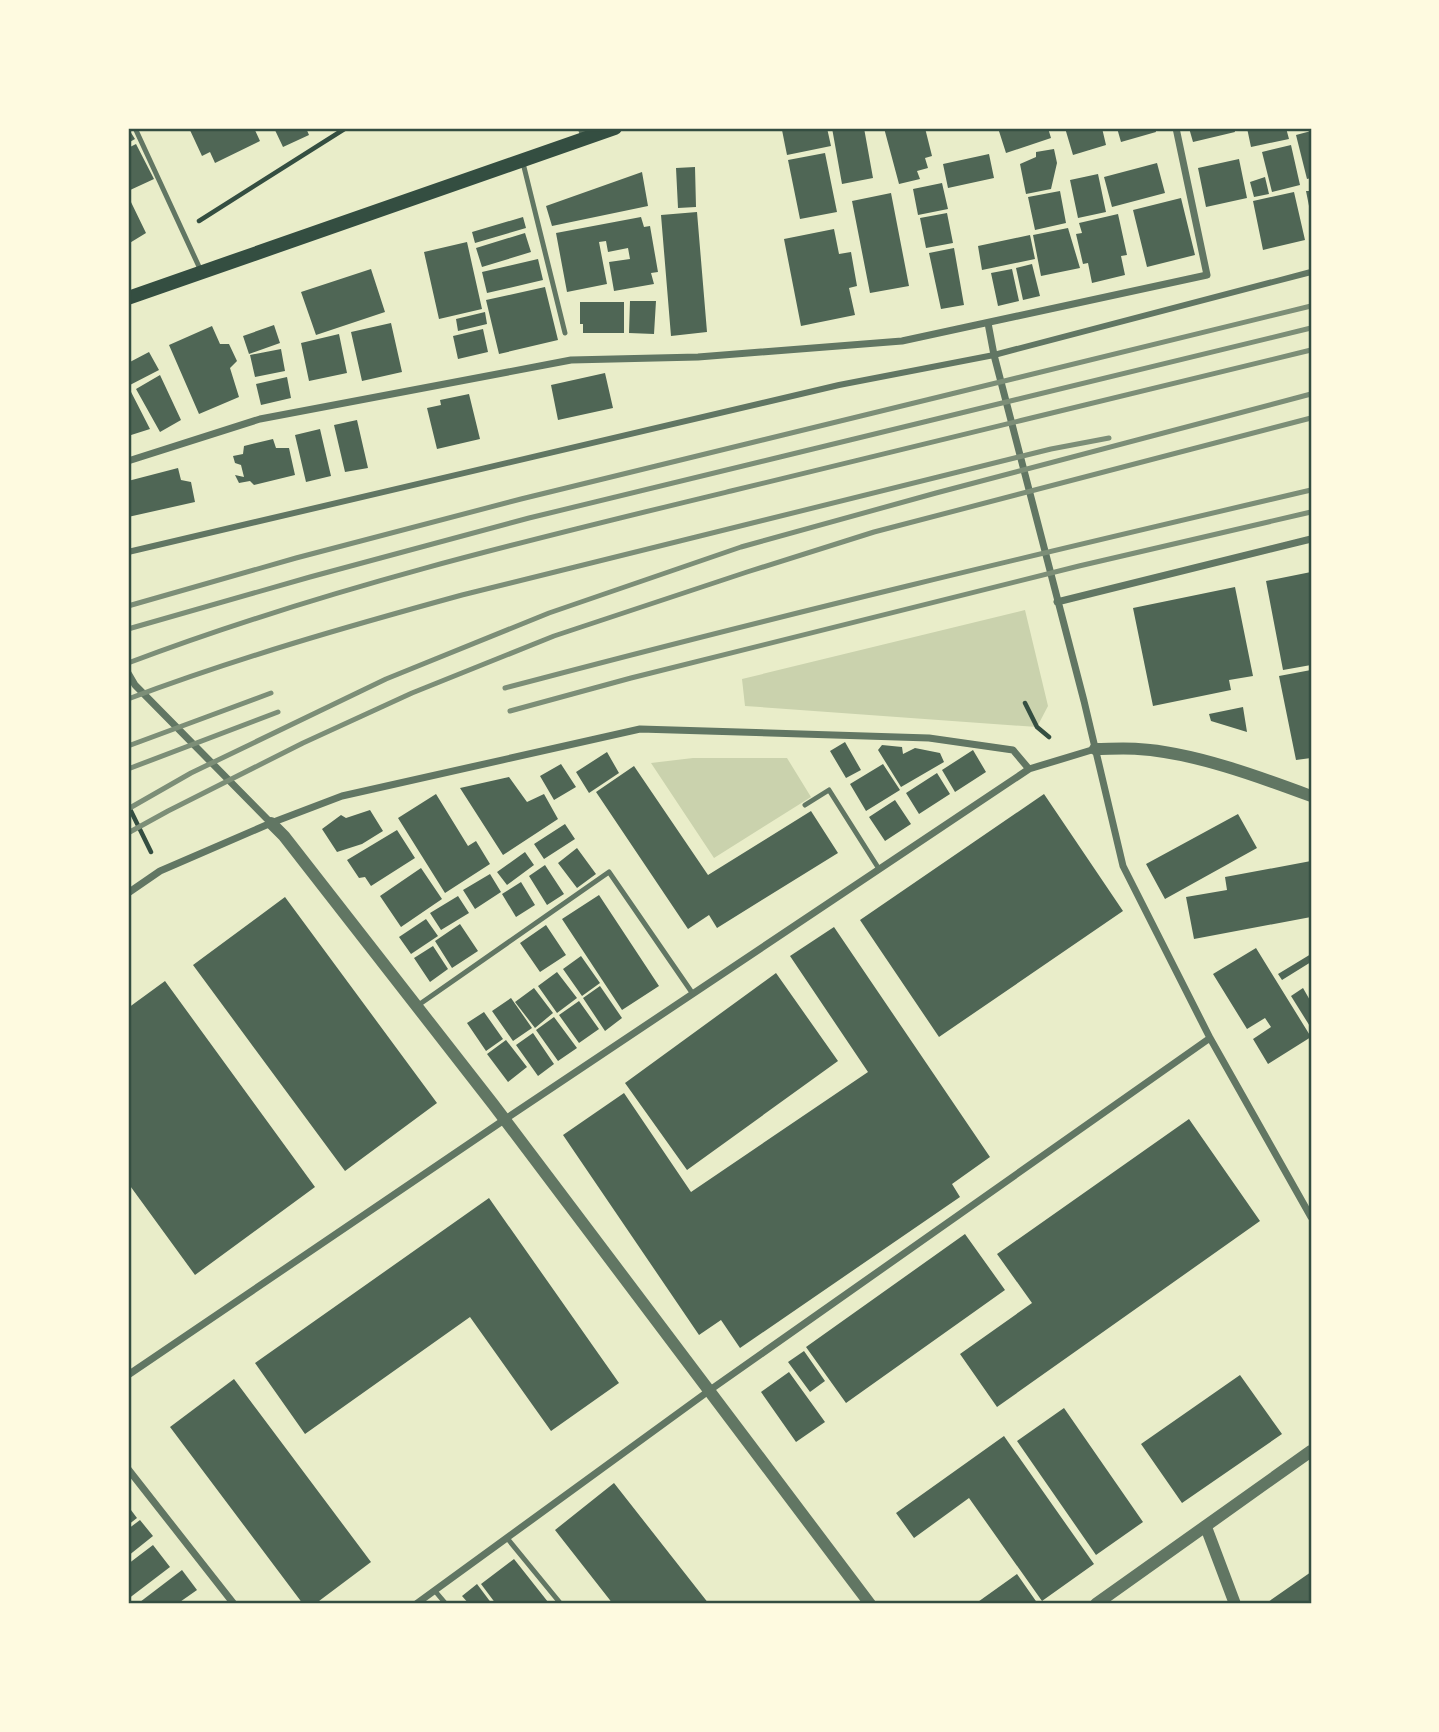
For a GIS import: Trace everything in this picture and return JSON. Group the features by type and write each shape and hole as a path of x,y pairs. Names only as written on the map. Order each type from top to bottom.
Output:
{"main road":[{"path":"128,298 523,159 583,133 615,128"}],"street":[{"path":"128,461 260,419 571,360 698,357 902,341 1207,275 1176,128"},
{"path":"128,552 839,385 994,355 1311,272"},
{"path":"988,323 1123,866 1210,1038 1311,1217"},
{"path":"1057,602 1311,539"},
{"path":"128,673 135,685 284,836 504,1119 870,1604"},
{"path":"128,893 160,871 342,796 640,729 929,738 1013,750 1030,769"},
{"path":"128,1375 504,1119 1030,769 1095,750 1138,748 1222,766 1311,796"},
{"path":"416,1604 710,1390 1210,1038"},
{"path":"1096,1604 1311,1451"},
{"path":"128,1469 234,1604"},
{"path":"1206,1527 1235,1604"}],"lane":[{"path":"135,128 201,272"},
{"path":"523,159 565,333"},
{"path":"805,805 829,790 880,869"},
{"path":"417,1006 609,872 693,994"},
{"path":"507,1538 561,1604"},
{"path":"435,1591 446,1604"}],"path":[{"path":"183,232 346,128"},
{"path":"1025,703 1037,727 1049,737"},
{"path":"128,805 160,871"}],"green space":[{"path":"1025,610 1048,706 1037,727 745,706 742,679"},
{"path":"693,758 787,758 811,797 714,858 651,763"}],"building":[{"path":"128,128 135,139 128,143"},
{"path":"189,128 254,128 260,141 215,163 210,152 202,156"},
{"path":"274,128 306,128 309,135 283,147"},
{"path":"827,128 831,146 787,155 782,130"},
{"path":"832,128 864,128 873,178 842,184"},
{"path":"884,128 925,128 932,156 925,158 928,168 917,171 920,179 899,184"},
{"path":"998,128 1048,128 1051,138 1006,153"},
{"path":"1065,128 1102,128 1106,145 1073,155"},
{"path":"1117,128 1155,128 1156,132 1121,142"},
{"path":"1189,128 1234,128 1235,132 1193,142"},
{"path":"1247,128 1286,128 1289,139 1251,147"},
{"path":"1311,131 1311,178 1307,179 1296,135"},
{"path":"136,144 154,179 128,191 128,148"},
{"path":"1291,145 1300,185 1272,192 1262,152"},
{"path":"1054,149 1057,163 1051,189 1026,194 1020,164 1036,157 1036,152"},
{"path":"825,153 837,212 800,219 788,160"},
{"path":"989,154 994,178 948,188 943,164"},
{"path":"1239,159 1247,198 1206,207 1198,168"},
{"path":"1157,163 1165,193 1112,207 1104,177"},
{"path":"695,167 696,207 678,208 676,168"},
{"path":"642,172 648,206 552,226 546,206"},
{"path":"1098,174 1106,212 1078,218 1070,180"},
{"path":"1265,177 1269,194 1254,197 1250,182"},
{"path":"942,183 948,209 918,215 913,189"},
{"path":"1060,191 1066,223 1035,230 1028,197"},
{"path":"1306,191 1311,191 1311,211 1310,211"},
{"path":"1294,192 1305,240 1263,250 1253,201"},
{"path":"891,193 909,286 870,293 852,201"},
{"path":"1181,198 1195,255 1147,267 1133,210"},
{"path":"130,200 146,233 128,244 128,201"},
{"path":"697,212 707,332 671,336 661,215"},
{"path":"947,213 953,243 926,248 920,218"},
{"path":"1118,214 1127,255 1121,256 1125,275 1092,283 1088,263 1083,264 1076,234 1082,233 1079,223"},
{"path":"523,217 526,228 475,243 472,232"},
{"path":"641,217 644,227 650,226 658,272 651,273 654,284 614,291 609,262 630,259 628,248 608,252 606,241 599,242 607,284 567,292 556,233"},
{"path":"1068,228 1080,268 1041,276 1033,235"},
{"path":"834,229 839,254 851,252 857,286 849,288 855,315 801,326 784,239"},
{"path":"525,233 531,252 482,267 476,248"},
{"path":"1030,235 1035,259 982,270 978,246"},
{"path":"467,242 482,309 439,319 424,252"},
{"path":"954,248 964,305 941,309 929,253"},
{"path":"538,259 543,280 487,293 482,272"},
{"path":"1032,264 1040,296 1023,300 1016,268"},
{"path":"371,269 385,312 316,335 301,292"},
{"path":"1012,269 1019,301 998,306 991,273"},
{"path":"545,287 558,340 499,354 486,300"},
{"path":"630,301 656,301 654,334 629,333"},
{"path":"580,302 624,302 624,333 583,333 583,324 580,324"},
{"path":"485,312 487,324 458,331 456,319"},
{"path":"391,323 402,372 362,381 351,332"},
{"path":"274,325 280,343 249,354 243,336"},
{"path":"212,326 220,344 229,344 237,361 230,368 239,397 199,414 169,345"},
{"path":"483,329 488,352 458,359 453,336"},
{"path":"339,334 347,373 309,381 301,343"},
{"path":"281,349 285,371 255,377 250,355"},
{"path":"149,352 159,370 128,386 128,363"},
{"path":"605,373 613,408 558,420 551,385"},
{"path":"160,375 181,420 160,432 136,389"},
{"path":"287,377 291,398 261,405 256,384"},
{"path":"128,386 150,429 128,436"},
{"path":"469,394 480,439 437,449 427,408 441,405 440,400"},
{"path":"357,420 368,468 345,472 334,425"},
{"path":"320,429 331,476 306,482 295,435"},
{"path":"273,439 276,448 289,448 295,475 254,485 250,481 239,483 235,475 244,477 241,465 235,463 233,456 243,454 244,446"},
{"path":"178,468 181,480 191,482 195,502 128,517 128,481"},
{"path":"1311,572 1311,665 1283,670 1266,581"},
{"path":"1235,587 1253,676 1229,680 1231,690 1153,706 1133,608"},
{"path":"1311,670 1311,758 1296,760 1279,676"},
{"path":"1243,707 1247,732 1211,721 1209,714"},
{"path":"845,742 861,770 846,778 830,751"},
{"path":"882,745 902,747 903,754 915,748 940,753 944,762 901,787 878,750"},
{"path":"973,750 986,772 955,792 942,770"},
{"path":"607,752 619,773 589,793 576,772"},
{"path":"561,764 576,787 554,800 540,776"},
{"path":"883,764 900,790 866,811 850,784"},
{"path":"634,766 708,875 811,811 838,853 717,928 709,915 688,929 596,792"},
{"path":"937,773 950,794 919,814 906,793"},
{"path":"509,777 527,802 544,794 558,819 503,855 460,788"},
{"path":"436,794 468,846 476,841 490,864 445,893 398,818"},
{"path":"1044,794 1123,911 939,1037 860,920"},
{"path":"895,800 911,824 885,841 869,817"},
{"path":"370,810 383,831 362,844 337,852 322,829 341,815 346,818"},
{"path":"1238,814 1257,848 1165,899 1146,864"},
{"path":"565,824 575,839 544,859 534,844"},
{"path":"397,830 415,858 371,886 365,877 359,878 347,860"},
{"path":"577,848 596,874 577,888 558,863"},
{"path":"525,852 534,865 507,885 497,872"},
{"path":"1311,861 1311,917 1194,939 1186,897 1227,890 1225,877"},
{"path":"545,865 564,894 547,905 529,876"},
{"path":"421,868 442,899 401,927 380,896"},
{"path":"490,874 501,892 475,909 463,890"},
{"path":"521,882 535,905 516,917 502,894"},
{"path":"599,895 659,986 622,1010 562,919"},
{"path":"458,896 469,913 441,930 430,913"},
{"path":"285,897 437,1103 345,1171 193,965"},
{"path":"426,919 438,936 411,954 399,937"},
{"path":"460,924 478,951 452,968 435,941"},
{"path":"546,925 566,955 540,972 520,943"},
{"path":"834,927 990,1157 952,1184 960,1197 740,1348 721,1320 699,1335 563,1135 624,1093 691,1192 868,1072 790,956"},
{"path":"433,946 448,969 430,982 414,958"},
{"path":"1256,948 1311,1037 1268,1064 1253,1039 1271,1027 1265,1018 1247,1029 1213,974"},
{"path":"1311,954 1311,962 1282,980 1278,974"},
{"path":"581,956 600,983 582,996 563,969"},
{"path":"557,972 577,998 557,1013 538,986"},
{"path":"776,973 838,1061 687,1170 625,1083"},
{"path":"165,981 315,1187 195,1275 128,1183 128,1008"},
{"path":"600,986 622,1018 605,1031 583,998"},
{"path":"534,988 553,1013 535,1028 515,1002"},
{"path":"1303,988 1311,1002 1311,1028 1291,996"},
{"path":"511,998 532,1028 513,1041 492,1011"},
{"path":"579,1001 599,1029 579,1043 559,1015"},
{"path":"484,1012 503,1039 486,1051 467,1023"},
{"path":"554,1017 577,1048 558,1061 536,1030"},
{"path":"533,1033 554,1064 538,1076 516,1045"},
{"path":"506,1040 527,1067 508,1082 487,1054"},
{"path":"1189,1119 1260,1221 997,1407 960,1354 1032,1303 997,1254"},
{"path":"489,1198 619,1383 551,1431 470,1317 305,1434 255,1363"},
{"path":"965,1234 1005,1290 846,1403 806,1347"},
{"path":"804,1351 825,1381 810,1392 788,1362"},
{"path":"789,1372 825,1422 796,1442 761,1392"},
{"path":"1240,1375 1282,1434 1182,1503 1141,1444"},
{"path":"234,1379 371,1562 315,1604 303,1604 170,1427"},
{"path":"1064,1408 1143,1522 1096,1555 1017,1441"},
{"path":"1004,1436 1094,1564 1042,1601 969,1498 914,1538 896,1513"},
{"path":"614,1483 709,1604 613,1604 555,1530"},
{"path":"128,1506 137,1518 128,1525"},
{"path":"140,1520 153,1536 128,1556 128,1529"},
{"path":"153,1545 170,1567 128,1599 128,1564"},
{"path":"514,1559 548,1602 496,1604 481,1584"},
{"path":"182,1570 197,1590 177,1604 140,1602"},
{"path":"1311,1572 1311,1604 1268,1604 1268,1602"},
{"path":"1017,1574 1038,1604 975,1604"},
{"path":"477,1584 492,1604 469,1604 462,1596"}],"railway":[{"path":"128,606 296,558 521,499 1311,306"},
{"path":"128,629 529,518 1311,328"},
{"path":"128,663 276,612 503,547 1311,350"},
{"path":"128,809 191,773 386,679 549,613 741,547 1311,394"},
{"path":"128,833 303,743 412,693 554,636 874,532 1311,418"},
{"path":"128,699 293,643 462,595 1051,449 1109,438"},
{"path":"505,688 806,611 1311,490"},
{"path":"510,711 1079,566 1311,512"},
{"path":"128,746 271,693"},
{"path":"128,769 278,712"}]}
